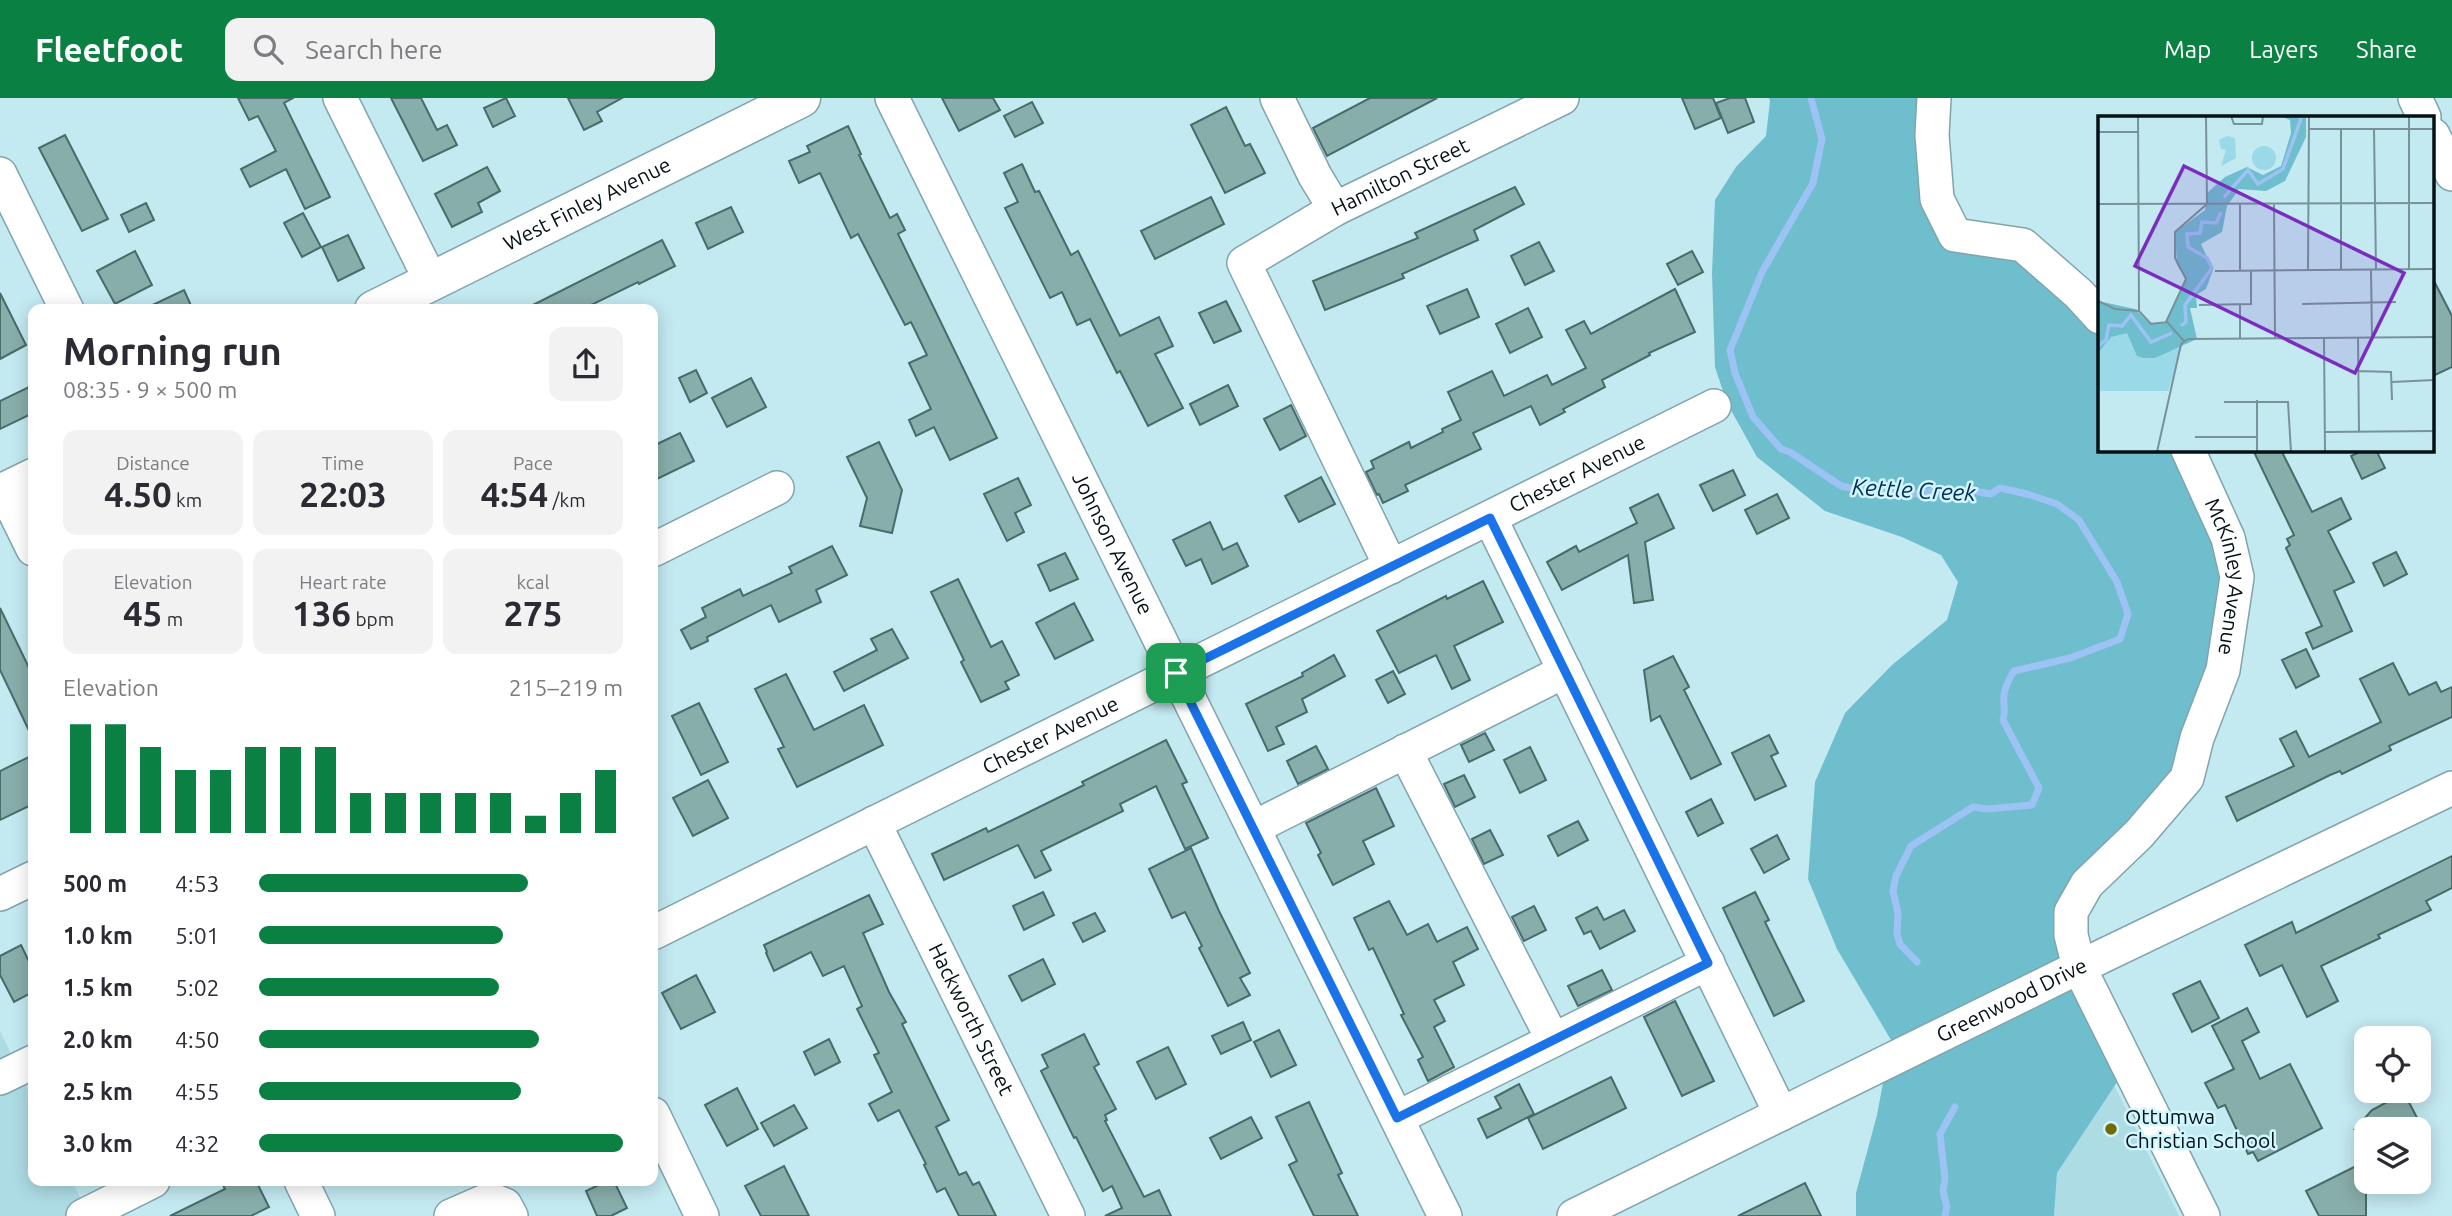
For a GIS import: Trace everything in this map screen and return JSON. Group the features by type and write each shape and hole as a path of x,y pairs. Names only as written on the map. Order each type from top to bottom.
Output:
{"main road":[{"name":"West Finley Avenue","path":"386,304 801,98"}],"street":[{"path":"340,98 431,281"},
{"name":"Johnson Avenue","path":"892,98 1445,1216"},
{"path":"1277,98 1315,176 1335,209"},
{"name":"Hamilton Street","path":"1391,567 1244,263 1335,209 1562,98"},
{"path":"1934,98 1932,135 1937,199 1955,235 2023,245 2079,294 2098,315"},
{"path":"2415,98 2424,116"},
{"path":"2434,137 2452,174"},
{"path":"0,174 63,304"},
{"name":"Chester Avenue","path":"658,931 1714,406"},
{"name":"McKinley Avenue","path":"2189,452 2228,538 2237,577 2223,670 2197,738 2187,778 2139,834 2087,884 2071,912 2071,934 2079,967 2203,1216"},
{"path":"13,488 28,534"},
{"path":"658,548 777,488"},
{"path":"1490,518 1782,1114"},
{"path":"1253,828 1565,671"},
{"path":"1405,751 1553,1040"},
{"name":"Greenwood Drive","path":"1574,1216 2079,967 2452,788"},
{"name":"Hackworth Street","path":"874,823 1068,1216"},
{"path":"0,894 28,880"},
{"path":"1397,1118 1708,963"},
{"path":"0,1078 28,1064"},
{"path":"658,1124 702,1216"},
{"path":"83,1216 143,1186"},
{"path":"303,1186 318,1216"},
{"path":"452,1216 491,1199 505,1205 511,1216"}],"shaded area":[{"path":"1769,98 1934,98 1954,235 2023,245 2098,315 2098,452 2189,452 2228,538 2197,738 2071,912 2127,1067 2057,1173 2054,1216 1856,1216 1856,1193 1877,1115 1891,1040 1837,949 1808,879 1815,782 1845,713 1892,665 1947,620 1958,582 1941,555 1902,537 1825,511 1757,457 1727,403 1715,367 1712,273 1715,200 1736,167 1766,136"},
{"path":"0,1031 28,1090 28,1186 74,1186 88,1213 83,1216 0,1216"},
{"name":"Ottumwa Christian School","path":"2114,1085 2179,1216 2054,1216 2057,1173"}],"building":[{"path":"238,98 293,98 284,103 330,197 305,209 286,169 250,187 241,169 276,151 258,116 249,120"},
{"path":"391,98 421,98 437,130 447,125 457,145 423,161"},
{"path":"506,98 515,116 493,127 484,108"},
{"path":"568,98 622,98 597,112 602,121 584,130"},
{"path":"942,98 993,98 1000,110 959,131"},
{"path":"1370,98 1437,98 1327,156 1313,128"},
{"path":"1682,98 1713,98 1721,118 1695,129"},
{"path":"1730,98 1745,98 1754,122 1728,133 1716,103"},
{"path":"1032,102 1043,123 1015,137 1004,116"},
{"path":"1226,107 1245,146 1250,144 1265,173 1225,193 1191,125"},
{"path":"848,126 890,218 897,214 905,230 898,234 997,438 950,460 934,427 916,436 909,420 931,409 909,363 927,355 911,322 905,325 858,234 851,238 820,173 799,183 789,161 810,152 807,146"},
{"path":"65,135 108,219 82,231 39,148"},
{"path":"1022,164 1035,192 1039,191 1071,255 1078,251 1120,336 1159,317 1173,346 1155,354 1183,408 1148,426 1090,319 1077,325 1062,292 1050,298 1005,208 1018,202 1004,173"},
{"path":"487,167 500,191 478,203 482,212 452,227 435,194"},
{"path":"1515,187 1524,204 1474,230 1478,240 1402,274 1404,278 1325,310 1313,281 1418,238 1415,233"},
{"path":"1211,197 1224,224 1155,259 1141,231"},
{"path":"146,203 154,220 129,232 121,215"},
{"path":"731,207 743,232 708,249 696,223"},
{"path":"303,213 321,247 302,257 284,223"},
{"path":"348,235 364,268 338,281 322,247"},
{"path":"662,240 675,266 593,304 535,304"},
{"path":"1539,242 1554,271 1525,285 1511,256"},
{"path":"135,251 152,285 115,304 97,271"},
{"path":"1692,251 1703,272 1678,285 1667,264"},
{"path":"2434,281 2452,316 2452,367 2434,376"},
{"path":"1467,289 1479,317 1440,334 1427,306"},
{"path":"1675,289 1695,332 1649,353 1650,355 1602,380 1605,387 1563,409 1565,412 1540,425 1531,406 1473,433 1481,449 1405,485 1408,491 1383,503 1379,494 1377,495 1366,472 1374,468 1371,461 1409,442 1411,448 1461,420 1448,392 1492,371 1504,396 1547,375 1552,385 1586,368 1566,330 1584,321 1591,334"},
{"path":"184,290 190,304 155,304"},
{"path":"0,293 26,345 0,359"},
{"path":"1226,301 1241,331 1214,343 1199,313"},
{"path":"1528,308 1542,337 1510,353 1496,324"},
{"path":"696,370 707,393 690,402 679,378"},
{"path":"751,378 766,407 727,427 712,398"},
{"path":"1228,385 1238,406 1200,425 1190,404"},
{"path":"28,387 28,415 0,429 0,401"},
{"path":"1291,405 1306,436 1280,450 1264,419"},
{"path":"680,433 694,461 658,479 658,444"},
{"path":"879,442 902,490 892,533 860,526 867,498 847,457"},
{"path":"2254,452 2282,452 2312,512 2341,498 2351,519 2328,531 2354,582 2334,591 2352,631 2313,649 2306,633 2322,626 2286,548 2290,545 2287,539 2294,535"},
{"path":"2360,452 2377,452 2385,468 2362,479 2351,456"},
{"path":"1733,470 1745,495 1713,511 1700,485"},
{"path":"1321,477 1335,504 1299,522 1285,496"},
{"path":"1018,478 1031,505 1015,513 1024,532 1007,541 984,494"},
{"path":"1658,494 1674,528 1645,542 1653,600 1634,603 1628,555 1562,590 1547,562 1576,546 1579,552 1637,523 1630,508"},
{"path":"1777,494 1789,518 1757,534 1745,510"},
{"path":"1210,522 1223,550 1237,543 1248,566 1212,584 1201,559 1186,566 1173,540"},
{"path":"832,546 847,575 816,590 821,602 779,622 771,605 707,637 708,641 691,649 681,630 706,617 702,608 740,589 743,596 792,573 789,567"},
{"path":"2396,552 2407,574 2384,586 2373,563"},
{"path":"1065,553 1078,579 1050,591 1038,565"},
{"path":"958,579 991,647 1002,641 1019,675 1005,682 1009,689 981,702 931,592"},
{"path":"1483,581 1503,622 1454,646 1470,680 1452,689 1436,655 1399,673 1377,631 1446,596 1447,599"},
{"path":"1074,603 1093,640 1055,659 1036,623"},
{"path":"0,608 28,666 28,729 0,670"},
{"path":"892,629 908,658 844,691 834,672 877,650 871,639"},
{"path":"2306,649 2319,676 2296,688 2282,660"},
{"path":"1334,655 1345,676 1302,699 1307,712 1276,727 1284,744 1268,751 1246,704 1303,676 1302,673"},
{"path":"1673,656 1689,687 1684,690 1721,764 1691,779 1660,716 1651,721 1644,670"},
{"path":"2393,663 2409,695 2436,682 2441,692 2452,687 2452,717 2389,746 2391,750 2342,774 2340,771 2330,775 2237,821 2226,797 2294,766 2280,739 2296,731 2309,757 2381,722 2360,679"},
{"path":"1393,671 1405,694 1388,703 1376,680"},
{"path":"786,674 814,730 864,705 883,745 797,787 778,749 784,747 755,689"},
{"path":"699,703 728,762 701,775 672,716"},
{"path":"1485,733 1494,750 1469,762 1461,745"},
{"path":"1769,735 1778,753 1771,756 1786,786 1755,800 1732,753"},
{"path":"1166,740 1187,782 1182,784 1208,838 1185,849 1156,786 1120,804 1123,811 1041,851 1051,870 1035,878 1018,845 944,880 932,854 986,828 988,832 1017,818"},
{"path":"1316,746 1328,769 1298,784 1287,761"},
{"path":"1530,747 1546,780 1520,793 1504,760"},
{"path":"28,757 28,806 0,820 0,771"},
{"path":"1464,775 1475,797 1455,807 1444,784"},
{"path":"708,780 728,818 693,836 673,798"},
{"path":"1376,788 1394,826 1363,841 1374,864 1333,885 1306,823"},
{"path":"1711,799 1723,823 1698,836 1686,812"},
{"path":"1578,821 1588,840 1558,856 1548,836"},
{"path":"1490,830 1503,855 1484,864 1472,839"},
{"path":"1777,835 1789,859 1764,873 1751,849"},
{"path":"1191,848 1250,973 1240,978 1250,995 1228,1006 1199,948 1202,946 1185,912 1172,918 1149,869"},
{"path":"2452,856 2452,888 2426,901 2431,910 2321,966 2338,1001 2307,1017 2282,965 2260,976 2245,945 2292,922 2296,933"},
{"path":"1043,892 1054,915 1024,930 1013,906"},
{"path":"1755,892 1769,920 1765,922 1804,1001 1774,1016 1723,908"},
{"path":"869,895 883,924 863,933 889,992 906,1022 902,1024 949,1120 936,1127 959,1175 966,1172 973,1185 979,1182 996,1216 959,1216 945,1188 937,1192 899,1110 878,1121 869,1104 892,1092 874,1055 879,1053 857,1009 862,1006 844,966 823,976 811,952 774,971 766,953 764,945"},
{"path":"1389,901 1407,935 1428,924 1437,942 1467,927 1478,949 1453,962 1464,985 1434,1000 1445,1021 1434,1027 1454,1067 1428,1081 1418,1060 1423,1057 1401,1015 1404,1014 1373,948 1369,950 1354,918"},
{"path":"1534,906 1546,930 1524,941 1512,917"},
{"path":"1597,907 1604,920 1624,910 1635,931 1600,949 1591,931 1584,934 1576,918"},
{"path":"1095,913 1105,931 1083,942 1073,923"},
{"path":"21,945 28,960 28,995 14,1002 0,975 0,956"},
{"path":"1043,959 1055,984 1022,1001 1009,976"},
{"path":"1602,970 1612,990 1578,1006 1568,986"},
{"path":"696,975 715,1012 681,1029 662,993"},
{"path":"2200,981 2219,1018 2192,1032 2173,994"},
{"path":"1675,1001 1714,1081 1682,1096 1644,1017"},
{"path":"2247,1008 2259,1032 2242,1041 2260,1079 2290,1064 2322,1128 2258,1161 2253,1152 2248,1154 2225,1105 2218,1108 2205,1083 2234,1069 2212,1026"},
{"path":"1243,1022 1251,1040 1221,1054 1212,1036"},
{"path":"1279,1030 1296,1065 1271,1077 1254,1042"},
{"path":"1084,1034 1099,1064 1094,1067 1116,1109 1105,1115 1105,1121 1144,1197 1159,1190 1171,1216 1105,1216 1122,1208 1112,1186 1103,1191 1041,1071 1048,1067 1042,1055"},
{"path":"829,1039 840,1062 815,1075 804,1052"},
{"path":"1168,1047 1186,1084 1156,1099 1137,1062"},
{"path":"1611,1077 1626,1108 1543,1149 1528,1118"},
{"path":"1519,1084 1534,1114 1487,1138 1478,1119 1501,1108 1495,1097"},
{"path":"737,1088 758,1129 727,1146 705,1105"},
{"path":"1309,1102 1342,1173 1338,1175 1358,1216 1314,1216 1289,1165 1297,1161 1276,1117"},
{"path":"2385,1103 2409,1103 2417,1117 2366,1117"},
{"path":"794,1105 807,1128 774,1146 761,1123"},
{"path":"1251,1117 1262,1138 1221,1159 1210,1138"},
{"path":"784,1166 809,1216 761,1216 745,1186"},
{"path":"2354,1167 2354,1194 2366,1194 2366,1216 2319,1216 2306,1191"},
{"path":"1805,1183 1821,1216 1738,1216"},
{"path":"224,1186 258,1186 269,1207 251,1216 170,1216 225,1189"},
{"path":"596,1186 616,1186 627,1208 611,1216 597,1216 586,1191"}],"waterway":[{"name":"Kettle Creek","path":"1811,98 1822,139 1813,183 1762,272 1730,350 1735,373 1753,417 1781,449 1790,452 1841,486 1917,494 1934,491 1974,491 1991,494 2000,488 2057,504 2079,520 2117,582 2128,614 2120,639 2070,658 2014,671 2012,674 2005,692 2003,720 2039,788 2032,805 1987,809 1973,807 1911,846 1896,876 1893,891 1900,944 1917,962"},
{"name":"Kettle Creek","path":"1945,1216 1947,1207 1943,1191 1945,1179 1940,1134 1955,1107"}],"place":[{"name":"Ottumwa Christian School","path":"2111,1129"}],"route":[{"path":"1490,518 1708,963 1397,1118 1176,673 1490,518"}]}
